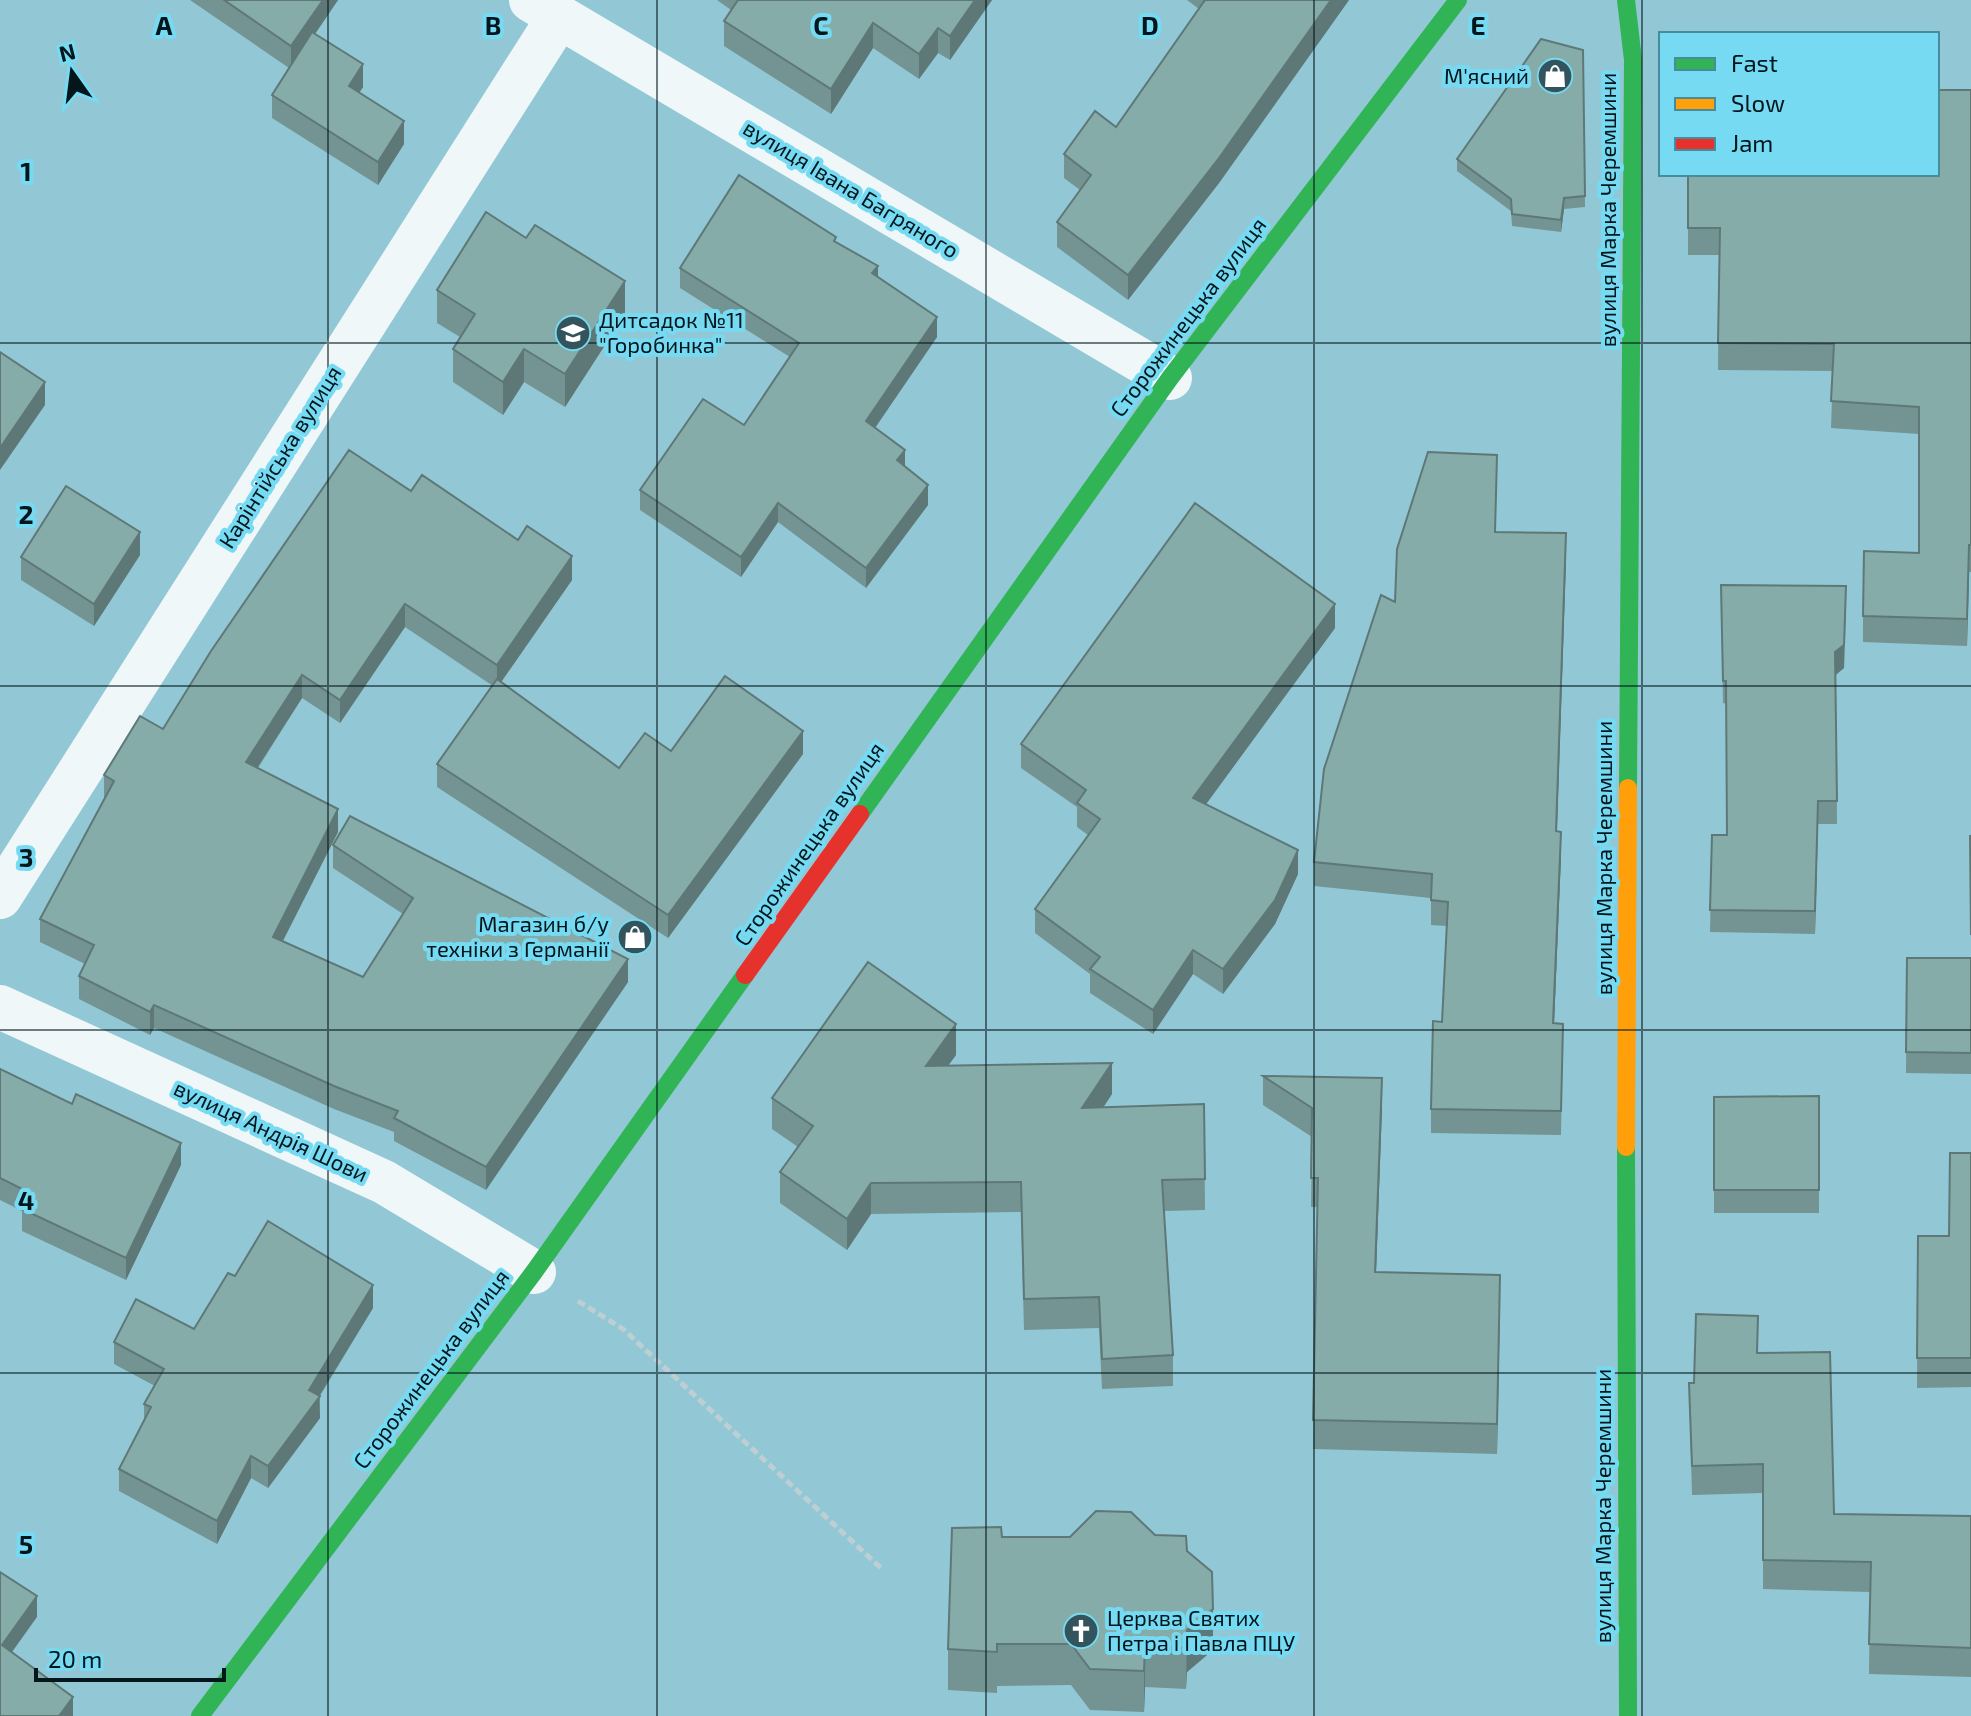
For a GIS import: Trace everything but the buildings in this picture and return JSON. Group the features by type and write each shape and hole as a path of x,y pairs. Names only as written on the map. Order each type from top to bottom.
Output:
{"main road":[{"name":"Сторожинецька вулиця","path":"200,1716 534,1272 1170,378 1458,0"},
{"name":"вулиця Марка Черемшини","path":"1626,0 1633,60 1626,1113 1628,1716"}],"street":[{"name":"вулиця Івана Багряного","path":"545,8 1170,378"},
{"name":"Карінтійська вулиця","path":"0,897 545,8"},
{"name":"вулиця Андрія Шови","path":"0,1007 384,1182 534,1272"}],"path":[{"path":"534,1272 623,1329 882,1569"}],"traffic: fast":[{"path":"860,814 1170,378 1458,0"},
{"path":"1626,0 1633,60 1628,788"},
{"path":"200,1716 534,1272 745,975"},
{"path":"1626,1147 1628,1716"}],"traffic: slow":[{"path":"1626,1147 1628,788"}],"traffic: jam":[{"path":"745,975 860,814"}],"place":[{"name":"М'ясний","path":"1555,76"},
{"name":"Дитсадок №11 \"Горобинка\"","path":"573,333"},
{"name":"Магазин б/у техніки з Германії","path":"635,937"},
{"name":"Церква Святих Петра і Павла ПЦУ","path":"1081,1631"}]}
